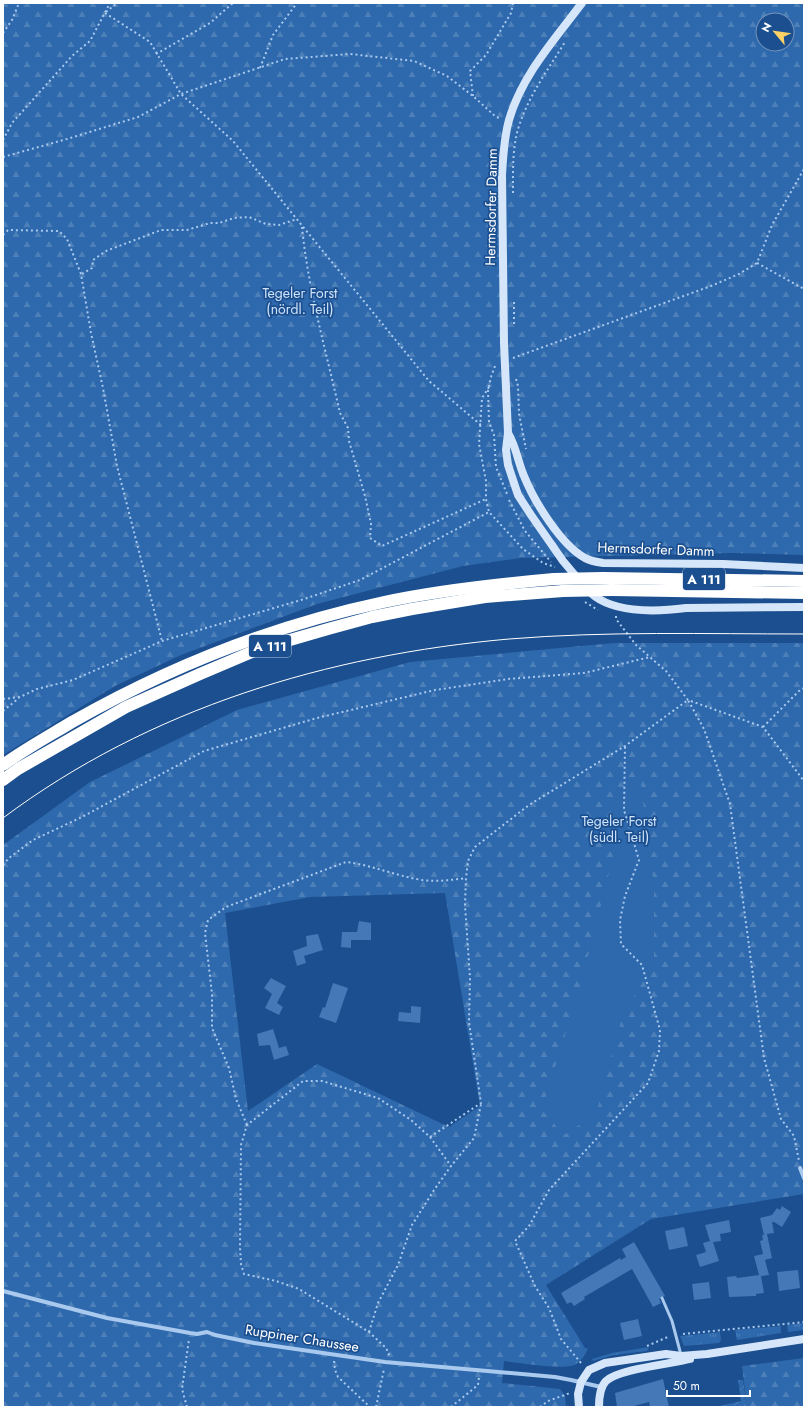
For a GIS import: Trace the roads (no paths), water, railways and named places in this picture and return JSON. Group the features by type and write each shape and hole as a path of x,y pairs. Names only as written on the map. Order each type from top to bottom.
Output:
{"highway":[{"name":"A 111","path":"3,765 54,732 126,693 186,665 257,638 334,614 384,602 470,587 554,579 603,578 804,581"},
{"name":"A 111","path":"3,780 18,769 126,707 259,649 335,627 412,609 485,597 563,591 612,590 804,593"}],"main road":[{"name":"Hermsdorfer Damm","path":"582,3 545,52 519,94 509,121 504,150 502,175 502,221 504,336 508,433 506,450 508,466 518,495 530,515 563,561 592,596 611,606 643,609 804,608"},
{"name":"Hermsdorfer Damm","path":"508,433 514,443 524,476 533,496 566,543 586,559 603,563 723,564 804,568"},
{"path":"579,1407 578,1394 581,1382 589,1370 605,1363 666,1354 681,1356 707,1354 804,1339"},
{"path":"599,1407 601,1388 607,1380 615,1375 640,1368 675,1363 707,1354"}],"street":[{"path":"800,1168 804,1178"},
{"name":"Ruppiner Chaussee","path":"3,1290 100,1316 190,1333 197,1334 207,1332 254,1343 385,1362 554,1377 581,1382 601,1388"}],"lane":[{"path":"662,1298 672,1321 681,1356"}],"tram line":[{"path":"3,818 60,779 119,746 180,717 243,693 308,674 374,658 441,647 546,636 804,634"}],"park label":[{"name":"Tegeler Forst (nördl. Teil)","path":"300,302"},
{"name":"Tegeler Forst (südl. Teil)","path":"619,830"}]}
